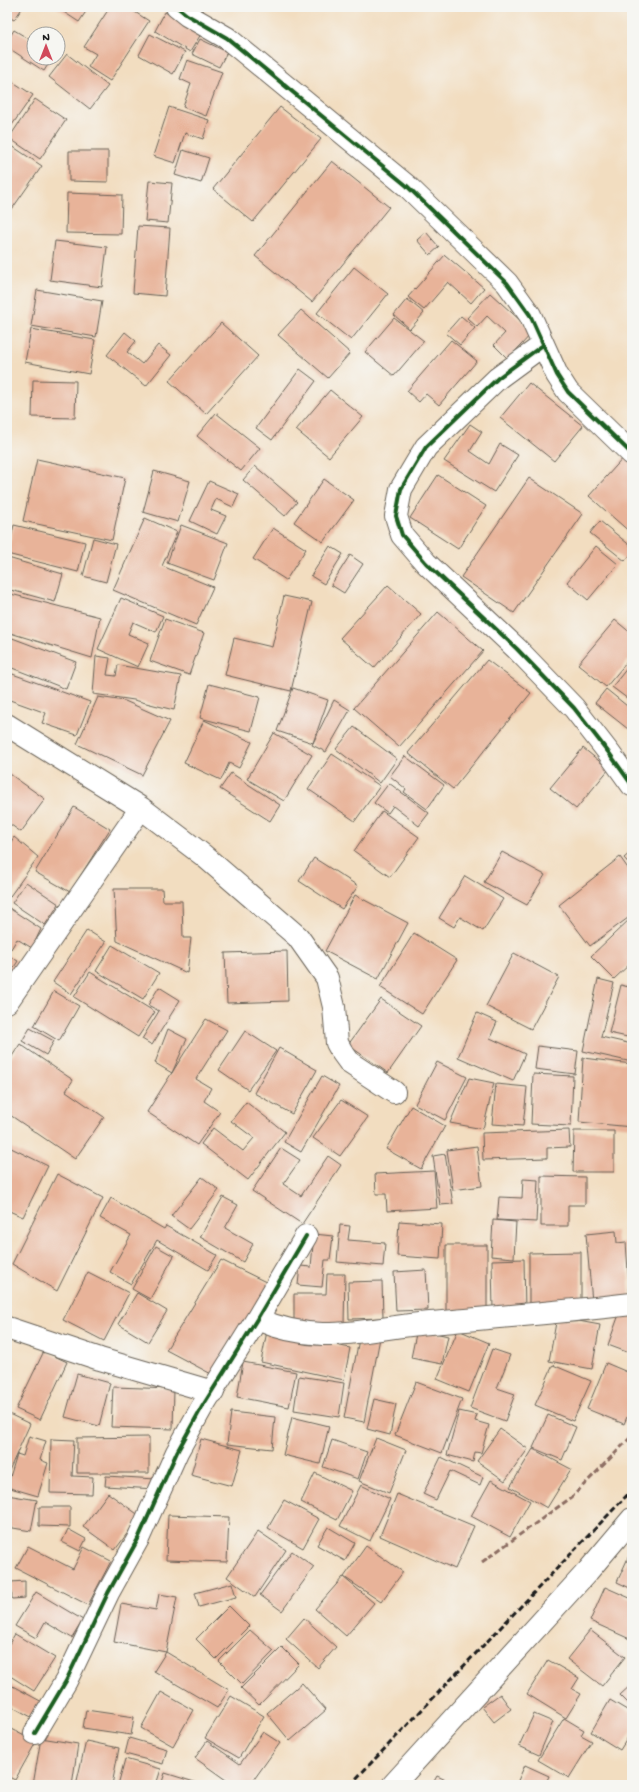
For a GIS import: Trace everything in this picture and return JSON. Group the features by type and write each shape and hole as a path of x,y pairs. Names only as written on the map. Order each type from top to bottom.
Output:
{"street":[{"path":"177,7 187,15 227,38 407,186 507,283 530,315 556,374 568,392 632,454"},
{"path":"543,345 498,378 426,447 401,489 396,516 402,535 426,563 517,649 574,708 609,753 632,786"},
{"path":"7,725 142,808 203,855 298,937 327,978 334,1007 337,1043 342,1052 350,1063 394,1092"},
{"path":"7,1002 142,808"},
{"path":"35,1733 66,1681 108,1593 138,1539 177,1452 306,1236"},
{"path":"257,1319 278,1328 302,1333 343,1335 423,1324 574,1311 632,1304"},
{"path":"7,1328 100,1359 213,1392"},
{"path":"393,1785 588,1571 632,1519"}],"building":[{"path":"7,7 23,7 14,20 7,16"},
{"path":"56,7 89,7 79,22"},
{"path":"110,7 127,7 149,21 110,81 88,67 96,54 84,47"},
{"path":"165,12 201,34 190,52 155,31"},
{"path":"14,30 26,37 26,59 7,47 7,41"},
{"path":"150,34 185,52 173,74 139,55"},
{"path":"200,39 227,52 219,67 192,54"},
{"path":"67,54 108,86 90,109 49,77 58,66 66,66"},
{"path":"187,60 222,72 206,116 183,107 191,84 180,79"},
{"path":"36,66 47,66 44,71"},
{"path":"7,78 33,95 12,125 7,122"},
{"path":"35,99 66,120 40,159 9,138"},
{"path":"169,107 209,120 203,139 185,133 175,163 153,156"},
{"path":"280,107 321,139 253,222 213,189"},
{"path":"9,144 42,166 12,209 7,205 7,147"},
{"path":"183,150 209,158 201,183 175,175"},
{"path":"69,151 108,151 108,182 69,181"},
{"path":"332,161 389,207 312,302 255,256"},
{"path":"149,181 172,183 168,223 145,221"},
{"path":"67,193 122,195 121,234 66,233"},
{"path":"138,226 170,228 165,296 133,293"},
{"path":"426,232 439,247 430,255 417,240"},
{"path":"55,241 107,247 102,287 50,280"},
{"path":"445,255 484,288 471,303 448,282 424,310 408,297"},
{"path":"354,267 388,294 351,340 317,313"},
{"path":"37,290 102,301 96,337 31,326"},
{"path":"490,293 533,332 508,359 494,345 505,333 487,316 477,327 467,318"},
{"path":"407,299 424,313 410,329 394,315"},
{"path":"301,310 350,353 328,378 278,335"},
{"path":"461,316 475,328 460,345 446,333"},
{"path":"394,318 424,341 394,376 365,352"},
{"path":"221,323 258,356 206,414 169,381"},
{"path":"31,329 95,340 89,374 25,362"},
{"path":"125,332 136,341 127,352 142,364 158,345 171,355 146,386 107,355"},
{"path":"451,340 477,361 439,405 426,394 419,402 407,391"},
{"path":"300,369 316,381 272,440 256,428"},
{"path":"33,380 76,381 75,418 32,417"},
{"path":"529,383 583,426 554,461 500,418"},
{"path":"330,390 363,417 329,457 296,430"},
{"path":"216,413 260,448 241,471 197,436"},
{"path":"470,424 482,432 470,451 489,464 500,444 518,455 494,492 444,461"},
{"path":"625,456 632,462 632,534 589,496"},
{"path":"37,459 125,478 112,540 23,521"},
{"path":"255,466 297,502 285,516 243,480"},
{"path":"154,471 190,481 178,522 143,512"},
{"path":"438,475 486,506 458,549 410,518"},
{"path":"529,478 583,514 514,613 461,577"},
{"path":"324,479 354,500 323,542 294,522"},
{"path":"209,481 239,494 233,507 216,499 211,510 226,516 217,534 190,521"},
{"path":"145,518 177,532 162,566 213,587 196,625 113,590"},
{"path":"600,521 632,547 632,553 625,561 590,533"},
{"path":"14,525 85,542 78,572 7,554"},
{"path":"181,525 228,543 214,580 167,563"},
{"path":"273,528 306,549 286,580 253,559"},
{"path":"93,538 116,544 106,582 83,576"},
{"path":"330,546 343,554 324,584 311,576"},
{"path":"596,546 618,564 588,600 567,582"},
{"path":"350,555 363,564 344,593 331,585"},
{"path":"8,558 63,574 55,602 7,589"},
{"path":"388,585 421,614 374,668 340,638"},
{"path":"7,593 100,617 92,658 7,632"},
{"path":"284,596 312,602 291,691 225,675 234,638 272,647"},
{"path":"121,598 163,616 156,632 133,622 128,634 149,643 138,667 98,649"},
{"path":"438,612 483,651 399,747 354,708"},
{"path":"165,619 204,633 189,675 150,661"},
{"path":"615,620 632,634 632,656 606,687 578,664"},
{"path":"7,636 76,662 66,689 7,666"},
{"path":"96,656 110,658 107,675 116,676 118,665 181,676 174,710 134,700 93,694"},
{"path":"487,660 531,693 453,789 408,753"},
{"path":"632,662 632,702 612,687"},
{"path":"7,672 90,702 77,735 42,723 46,713 7,699"},
{"path":"209,684 260,697 251,731 200,718"},
{"path":"293,688 328,700 313,743 277,731"},
{"path":"606,689 632,710 632,724 628,729 595,703"},
{"path":"98,697 125,701 170,721 142,775 77,744"},
{"path":"334,700 350,710 326,752 312,745"},
{"path":"204,720 252,742 239,768 229,763 221,780 184,763"},
{"path":"354,727 397,759 380,783 336,749"},
{"path":"274,733 312,755 284,801 247,779"},
{"path":"583,748 609,769 576,809 550,788"},
{"path":"332,754 380,786 355,821 308,789"},
{"path":"405,756 444,785 427,809 404,792 406,789 390,776"},
{"path":"7,772 45,799 21,832 7,822"},
{"path":"231,773 280,805 270,821 220,789"},
{"path":"389,783 429,813 419,826 393,806 388,813 374,803"},
{"path":"74,807 110,829 70,892 35,872"},
{"path":"382,811 419,837 390,877 354,851"},
{"path":"14,837 38,857 8,899 7,848"},
{"path":"632,851 632,867 624,858"},
{"path":"502,852 545,875 527,905 484,882"},
{"path":"620,857 632,874 632,915 590,946 559,905"},
{"path":"314,858 358,886 342,909 299,881"},
{"path":"465,876 503,899 483,931 460,917 454,927 439,918"},
{"path":"26,882 59,904 45,925 12,903"},
{"path":"114,889 162,889 163,901 182,901 183,938 191,938 187,973 117,941"},
{"path":"355,895 408,923 378,979 325,951"},
{"path":"9,908 41,929 32,948 17,939 11,949 7,947 7,911"},
{"path":"632,917 632,962 614,979 591,956"},
{"path":"87,930 106,942 71,994 53,982"},
{"path":"414,933 457,960 422,1014 380,987"},
{"path":"112,945 159,973 143,999 96,971"},
{"path":"287,951 288,1001 227,1003 225,953"},
{"path":"514,953 559,977 531,1029 486,1006"},
{"path":"7,955 18,961 9,975 7,974"},
{"path":"90,972 155,1012 138,1037 74,997"},
{"path":"598,979 614,983 601,1037 632,1044 632,1062 583,1051"},
{"path":"621,985 632,988 632,1038 609,1033"},
{"path":"159,987 180,1000 152,1045 142,1039 159,1011 148,1005"},
{"path":"54,991 79,1006 59,1041 34,1026"},
{"path":"381,999 421,1026 388,1073 348,1045"},
{"path":"477,1013 497,1022 490,1038 525,1054 513,1081 458,1057"},
{"path":"206,1019 227,1030 196,1079 211,1088 204,1101 220,1112 197,1145 147,1112"},
{"path":"30,1028 54,1041 46,1055 22,1041"},
{"path":"168,1029 187,1039 172,1073 155,1063"},
{"path":"245,1031 276,1051 248,1090 219,1070"},
{"path":"20,1044 73,1080 66,1091 104,1117 75,1159 7,1113 7,1064"},
{"path":"538,1046 578,1051 575,1074 535,1069"},
{"path":"279,1048 317,1070 292,1114 254,1093"},
{"path":"583,1058 632,1064 632,1127 579,1122"},
{"path":"437,1062 467,1077 445,1120 415,1104"},
{"path":"533,1074 573,1076 571,1126 531,1124"},
{"path":"322,1076 339,1086 301,1152 284,1142"},
{"path":"469,1078 494,1083 483,1129 450,1123"},
{"path":"496,1084 527,1087 523,1126 492,1124"},
{"path":"341,1100 368,1117 340,1156 313,1138"},
{"path":"246,1102 285,1132 248,1180 201,1144 213,1128 243,1151 254,1138 231,1121"},
{"path":"411,1106 445,1126 421,1169 386,1149"},
{"path":"569,1130 570,1147 547,1148 547,1158 483,1160 482,1133"},
{"path":"574,1131 614,1131 614,1172 573,1172"},
{"path":"7,1146 48,1166 23,1217 7,1210"},
{"path":"477,1146 482,1186 453,1190 447,1150"},
{"path":"281,1148 300,1160 283,1184 301,1196 328,1156 341,1165 302,1224 252,1191"},
{"path":"445,1154 453,1204 440,1205 433,1156"},
{"path":"434,1171 437,1208 387,1211 386,1194 376,1194 375,1174"},
{"path":"57,1174 103,1198 57,1291 12,1264"},
{"path":"541,1176 585,1177 585,1205 568,1205 568,1226 541,1226"},
{"path":"202,1177 219,1190 189,1229 171,1216"},
{"path":"523,1179 538,1180 536,1222 497,1220 499,1197 522,1198"},
{"path":"223,1197 238,1205 225,1228 253,1244 243,1262 200,1237"},
{"path":"111,1198 164,1229 166,1226 217,1255 208,1270 157,1240 131,1284 110,1272 131,1235 100,1218"},
{"path":"493,1220 516,1222 514,1258 491,1256"},
{"path":"399,1221 442,1224 440,1259 397,1256"},
{"path":"340,1225 350,1226 348,1240 385,1243 383,1266 337,1262"},
{"path":"616,1231 617,1243 626,1242 630,1299 592,1302 586,1234"},
{"path":"314,1234 333,1236 330,1260 325,1260 322,1287 298,1285 300,1266 311,1267"},
{"path":"446,1245 487,1245 487,1311 446,1311"},
{"path":"156,1246 174,1256 150,1299 132,1289"},
{"path":"581,1252 581,1304 529,1304 529,1253"},
{"path":"524,1259 525,1311 493,1311 492,1260"},
{"path":"221,1260 272,1285 217,1377 166,1350"},
{"path":"426,1270 428,1310 396,1311 394,1272"},
{"path":"88,1272 129,1293 104,1341 63,1320"},
{"path":"327,1274 345,1274 344,1324 294,1324 294,1294 326,1294"},
{"path":"382,1281 383,1318 349,1319 348,1282"},
{"path":"137,1293 167,1311 148,1342 118,1324"},
{"path":"621,1309 632,1313 632,1354 608,1345"},
{"path":"557,1317 600,1325 592,1369 549,1361"},
{"path":"417,1329 448,1336 442,1364 411,1358"},
{"path":"458,1330 489,1343 469,1392 437,1379"},
{"path":"267,1331 350,1348 344,1380 261,1362"},
{"path":"360,1334 380,1338 364,1422 344,1418"},
{"path":"492,1349 510,1355 497,1388 515,1394 505,1421 470,1408"},
{"path":"44,1351 67,1362 40,1420 16,1409"},
{"path":"243,1362 296,1372 289,1407 237,1397"},
{"path":"606,1363 632,1374 632,1405 624,1424 587,1409"},
{"path":"553,1365 591,1381 573,1421 535,1405"},
{"path":"77,1374 110,1383 99,1426 65,1417"},
{"path":"299,1376 344,1383 339,1417 294,1410"},
{"path":"416,1382 462,1399 442,1453 395,1435"},
{"path":"113,1387 174,1389 173,1429 111,1427"},
{"path":"374,1399 396,1404 390,1435 367,1429"},
{"path":"459,1411 477,1415 475,1421 489,1425 481,1453 475,1452 473,1462 447,1455"},
{"path":"231,1412 275,1417 272,1449 227,1444"},
{"path":"7,1413 30,1424 7,1475"},
{"path":"548,1415 576,1427 562,1460 533,1448"},
{"path":"292,1417 329,1426 320,1464 283,1455"},
{"path":"500,1429 528,1449 505,1481 477,1461"},
{"path":"29,1436 46,1441 40,1460 48,1463 38,1496 7,1487 17,1454 23,1456"},
{"path":"149,1437 149,1473 77,1473 77,1438"},
{"path":"376,1438 406,1450 389,1493 359,1481"},
{"path":"51,1439 74,1440 72,1476 93,1477 92,1494 50,1493"},
{"path":"201,1439 242,1450 232,1486 191,1475"},
{"path":"332,1440 367,1452 358,1479 323,1467"},
{"path":"533,1449 571,1469 547,1508 510,1487"},
{"path":"441,1457 483,1477 480,1485 450,1471 436,1500 423,1494"},
{"path":"315,1473 352,1491 337,1520 301,1502"},
{"path":"106,1476 156,1479 155,1489 105,1486"},
{"path":"491,1480 530,1501 510,1537 471,1516"},
{"path":"361,1485 390,1499 370,1541 340,1526"},
{"path":"108,1493 140,1516 115,1550 83,1527"},
{"path":"397,1494 474,1526 455,1569 380,1536"},
{"path":"7,1495 37,1500 31,1531 7,1527"},
{"path":"284,1500 319,1519 303,1548 268,1528"},
{"path":"39,1507 70,1507 70,1527 39,1526"},
{"path":"168,1515 229,1517 227,1562 166,1560"},
{"path":"328,1527 355,1543 345,1561 317,1545"},
{"path":"68,1529 86,1539 80,1551 62,1542"},
{"path":"258,1531 286,1550 255,1597 227,1577"},
{"path":"28,1546 73,1569 84,1547 111,1561 88,1605 16,1568"},
{"path":"366,1546 403,1572 381,1602 344,1577"},
{"path":"632,1549 632,1589 617,1582"},
{"path":"292,1551 314,1567 282,1611 260,1595"},
{"path":"343,1577 374,1603 346,1636 315,1609"},
{"path":"25,1581 25,1598 12,1599 11,1582"},
{"path":"232,1583 236,1597 199,1607 195,1593"},
{"path":"605,1587 632,1599 632,1640 590,1621"},
{"path":"36,1592 83,1620 72,1638 45,1622 36,1638 15,1626"},
{"path":"159,1594 177,1597 166,1652 114,1642 121,1604 156,1610"},
{"path":"229,1606 249,1626 216,1659 196,1639"},
{"path":"304,1618 336,1647 318,1668 286,1639"},
{"path":"250,1630 274,1651 242,1684 219,1661"},
{"path":"590,1630 625,1657 602,1686 567,1659"},
{"path":"15,1634 55,1658 34,1691 7,1674 7,1647"},
{"path":"282,1647 299,1664 259,1705 241,1688"},
{"path":"166,1652 229,1690 217,1708 154,1671"},
{"path":"548,1660 579,1678 572,1689 581,1694 566,1718 527,1694"},
{"path":"7,1683 44,1703 35,1719 7,1704"},
{"path":"302,1683 326,1710 290,1741 267,1713"},
{"path":"632,1684 632,1707 620,1695"},
{"path":"161,1692 193,1710 173,1746 141,1728"},
{"path":"500,1694 511,1709 494,1722 482,1707"},
{"path":"231,1696 264,1716 239,1758 205,1738"},
{"path":"610,1700 632,1713 632,1731 620,1750 591,1732"},
{"path":"86,1710 134,1717 131,1735 83,1728"},
{"path":"534,1714 553,1722 539,1755 519,1746"},
{"path":"564,1718 584,1730 581,1735 592,1741 569,1778 538,1760"},
{"path":"7,1727 36,1742 15,1780 7,1776"},
{"path":"263,1732 280,1743 250,1785 233,1785 195,1758 207,1741 240,1764"},
{"path":"41,1738 78,1744 72,1785 33,1785"},
{"path":"129,1738 167,1749 163,1764 125,1754"},
{"path":"86,1741 119,1748 112,1785 76,1785"},
{"path":"125,1759 161,1769 156,1785 118,1785"},
{"path":"525,1765 549,1776 545,1785 516,1785"},
{"path":"165,1773 204,1785 161,1785"},
{"path":"437,1776 457,1785 432,1785"}],"railway":[{"path":"350,1785 632,1490"}],"marked path":[{"path":"482,1562 572,1497 632,1436"}],"cycle path":[{"path":"177,7 187,15 227,38 407,186 507,283 530,315 557,375 568,392 632,454"},
{"path":"543,345 498,378 426,447 401,489 396,516 402,535 426,563 517,649 574,708 632,785"},
{"path":"35,1733 66,1681 108,1593 138,1539 177,1452 202,1407 257,1319 306,1236"}]}
